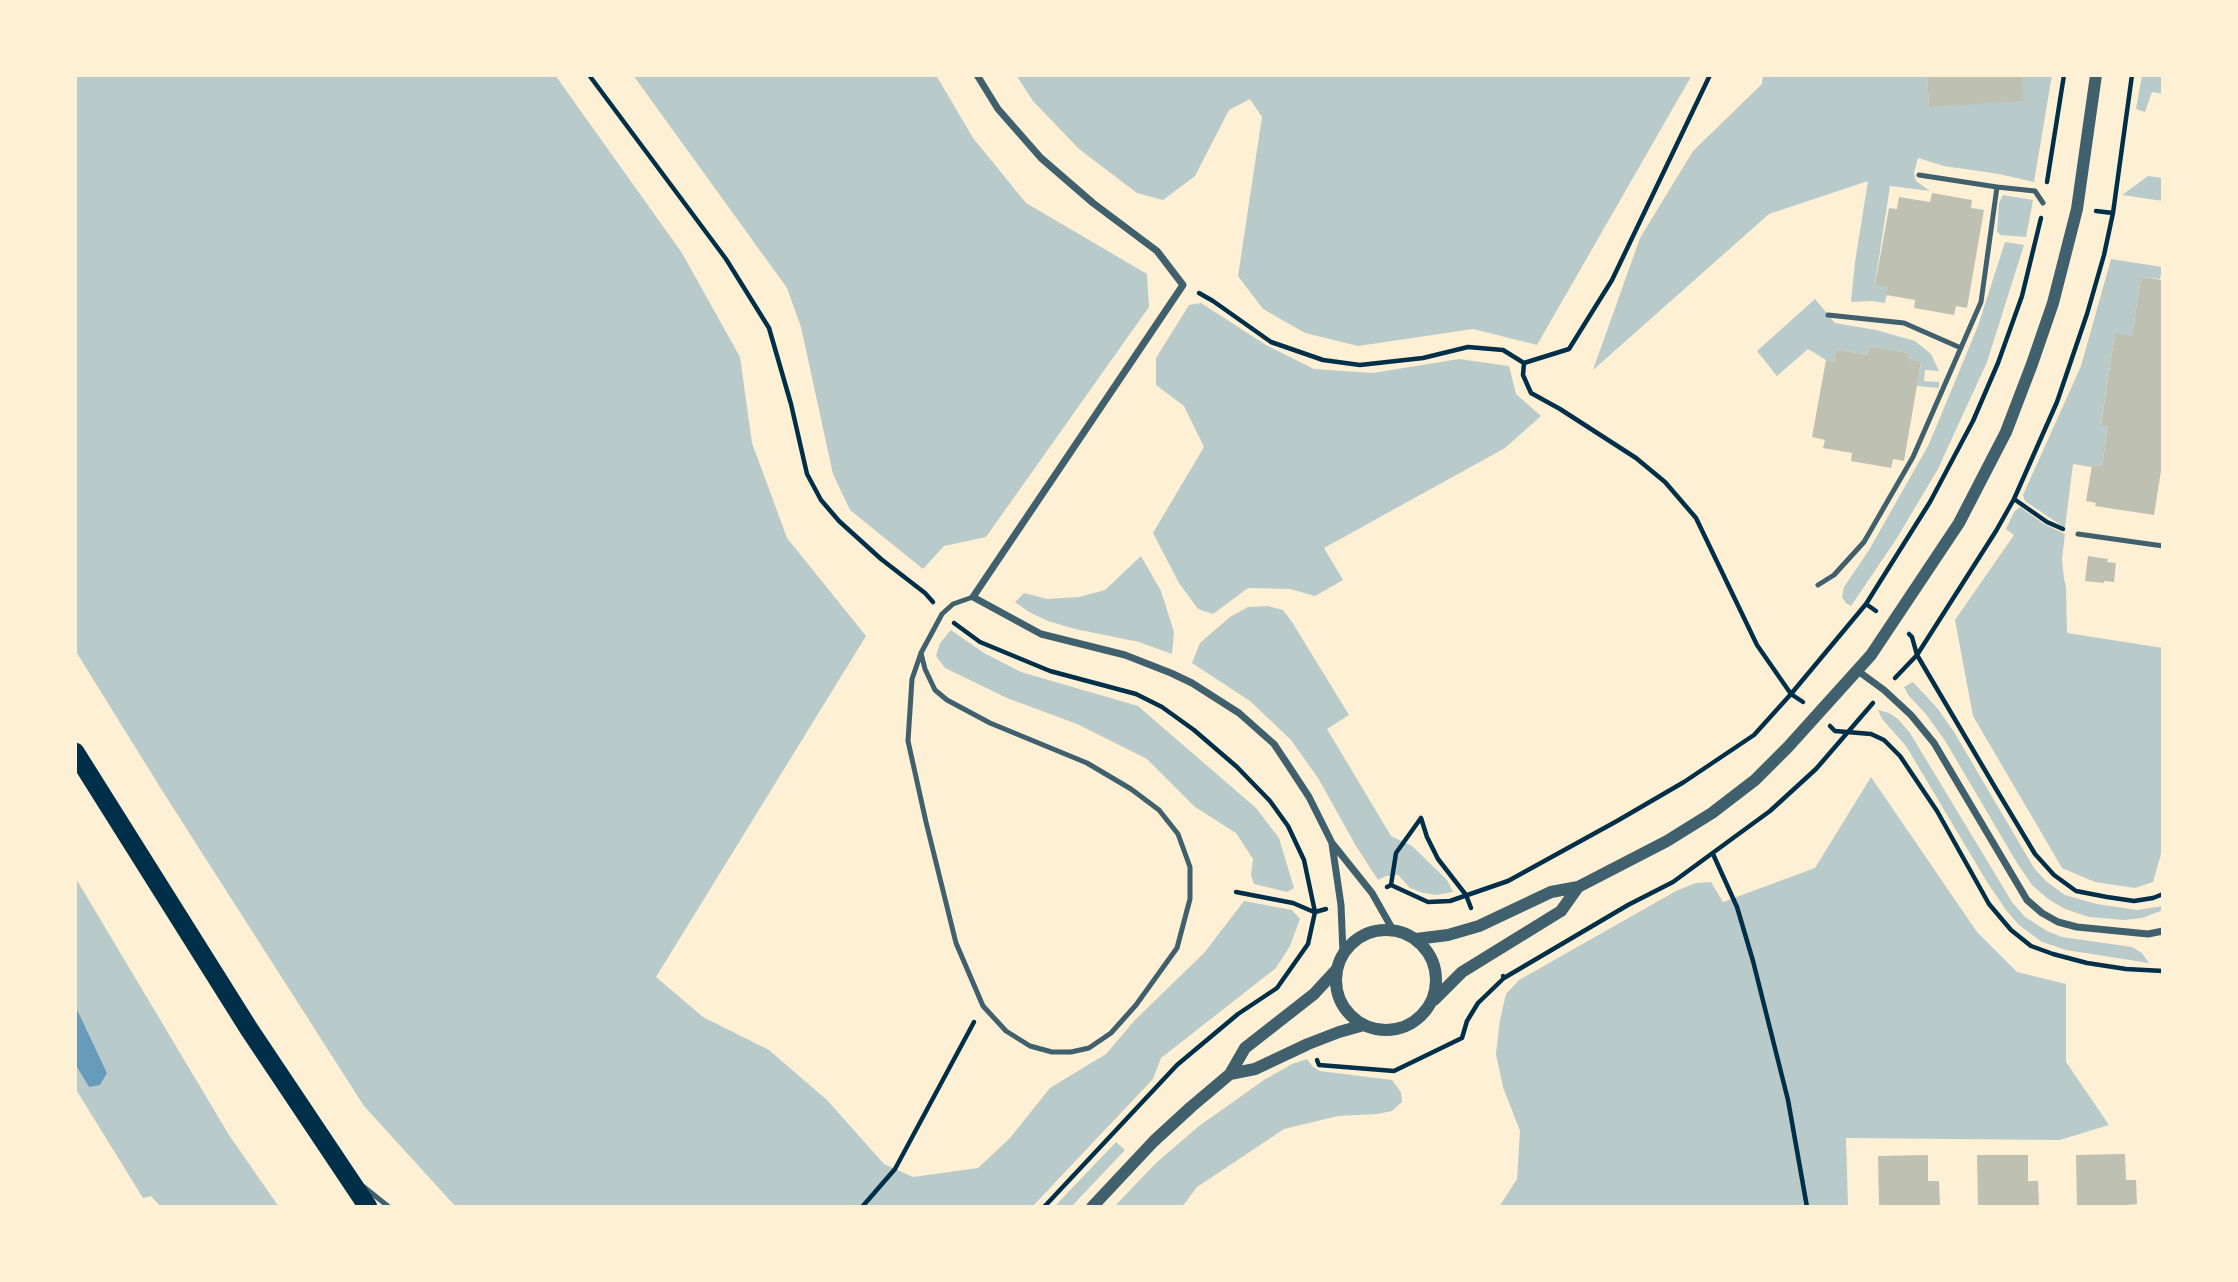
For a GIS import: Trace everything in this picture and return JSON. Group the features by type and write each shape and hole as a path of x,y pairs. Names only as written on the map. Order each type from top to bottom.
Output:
{"highway":[{"path":"75,752 248,1029 368,1207"}],"street":[{"path":"976,75 998,109 1041,159 1093,203 1157,251 1183,285 973,597 1041,634 1125,655 1171,673 1239,713 1274,744 1309,797 1332,843 1372,893 1393,930"},
{"path":"1416,939 1448,935 1479,926 1551,892 1577,887 1667,841 1712,813 1755,780 1858,671 1904,608 1959,523 2006,432 2049,315 2072,230 2096,75"},
{"path":"1858,671 1911,715 1934,743 2027,900 2042,913 2058,922 2077,927 2148,934 2163,931"},
{"path":"1332,843 1341,905 1343,953"},
{"path":"1433,1001 1437,984 1435,967 1428,951 1416,939 1393,930 1379,930 1365,934 1343,953 1337,968 1336,985 1340,1002 1350,1016 1364,1025 1386,1030 1407,1026 1419,1019 1462,972 1561,911 1577,887"},
{"path":"1092,1207 1163,1133 1230,1074 1245,1048 1314,994 1337,968"},
{"path":"1230,1074 1255,1069 1308,1044 1364,1025"}],"lane":[{"path":"1919,175 2035,191 2043,202"},
{"path":"1818,584 1834,575 1864,542 1913,457 1981,302 1997,187"},
{"path":"1828,315 1904,323 1961,348"},
{"path":"2078,534 2163,546"},
{"path":"921,653 934,690 947,700 990,723 1087,763 1160,810 1178,834 1190,867 1190,899 1177,948 1136,1005 1111,1033 1089,1048 1052,1052 1030,1046 1006,1031 983,1006 956,943 908,741 912,679 921,653 942,614 953,604 973,597"},
{"path":"343,1170 389,1207"}],"path":[{"path":"589,75 726,259 769,328 791,404 807,474 821,499 839,522 925,593 942,614 980,642 1050,671 1136,694 1162,707 1237,767 1270,801 1288,826 1304,860 1315,912 1293,902 1236,892"},
{"path":"1183,285 1213,301 1270,342 1323,360 1360,365 1423,358 1468,347 1503,350 1524,363 1569,349 1612,280 1710,75"},
{"path":"1866,604 1930,502 1973,421 1998,363 2022,296 2038,237 2064,75"},
{"path":"1524,363 1523,375 1531,393 1636,458 1665,482 1696,518 1758,645 1791,694 1835,730 1871,734 1884,740 1900,756 1937,811 1989,904 2011,930 2031,946 2087,963 2163,971"},
{"path":"2014,499 2047,522 2078,534"},
{"path":"1391,885 1396,853 1421,818 1438,859 1466,895 1479,926"},
{"path":"1713,853 1737,907 1756,973 1788,1100 1807,1207"},
{"path":"1308,1044 1320,1065 1394,1071 1462,1038 1467,1021 1478,1003 1504,978 1493,953"},
{"path":"862,1207 895,1169 983,1006"}],"shaded area":[{"path":"75,75 555,75 682,253 740,357 752,443 787,538 866,636 656,977 703,1017 769,1050 827,1100 884,1164 913,1177 978,1168 1010,1138 1050,1088 1106,1054 1135,1020 1204,953 1244,901 1292,910 1300,919 1290,946 1276,968 1161,1058 1153,1079 1032,1207 456,1207 364,1106 75,650"},
{"path":"633,75 936,75 973,138 1026,203 1147,274 1149,307 986,537 944,546 923,569 850,510 833,474 801,327 787,288"},
{"path":"1016,75 1692,75 1537,345 1473,329 1358,346 1305,333 1263,309 1238,276 1262,117 1250,99 1229,110 1195,176 1163,200 1137,193 1079,149 1033,101"},
{"path":"1763,75 1927,75 1929,106 2022,75 2052,75 2034,182 1944,166 1918,158 1914,173 1916,181 1930,191 1890,186 1875,284 1888,287 1885,303 1851,302 1868,181 1769,214 1593,370 1640,238 1693,151 1762,84"},
{"path":"2142,75 2163,75 2163,94 2152,92 2145,112 2136,109"},
{"path":"2148,176 2163,178 2163,201 2122,195"},
{"path":"2003,195 2033,200 2026,237 2001,235 1997,232 1999,203"},
{"path":"2005,242 2024,245 1987,362 1938,469 1897,538 1851,606 1842,597 1844,587 1869,550 1929,444 1978,326"},
{"path":"2111,259 2162,267 2160,279 2141,277 2132,336 2115,334 2101,424 2108,425 2102,466 2073,464 2065,528 2025,501 2023,495 2081,366"},
{"path":"1815,299 1835,323 1876,330 1915,341 1931,354 1939,371 1925,370 1924,381 1939,382 1939,388 1917,386 1921,363 1908,360 1909,353 1869,346 1867,355 1836,349 1834,362 1808,349 1777,376 1757,351"},
{"path":"1201,303 1266,345 1314,369 1373,373 1459,359 1509,366 1516,394 1541,416 1505,448 1324,548 1343,580 1315,596 1290,589 1248,588 1213,614 1198,609 1179,583 1153,533 1204,447 1184,406 1156,385 1156,358 1189,305"},
{"path":"2020,507 2044,524 2065,534 2062,559 2066,586 2067,633 2163,648 2163,847 2153,882 2135,888 2095,882 2062,868 1973,716 1955,620 2014,535 2006,529 2014,512"},
{"path":"1141,556 1161,591 1174,632 1172,654 1139,642 1048,621 1015,602 1024,593 1047,599 1079,597 1105,590"},
{"path":"1268,606 1283,610 1292,622 1349,715 1327,729 1391,836 1412,846 1447,880 1453,892 1437,895 1423,893 1410,888 1398,875 1378,880 1318,778 1291,740 1250,701 1192,663 1200,643 1230,617 1248,607"},
{"path":"951,630 984,653 1021,672 1138,706 1256,808 1279,838 1294,888 1287,892 1254,884 1251,875 1253,859 1236,833 1195,807 1147,759 1077,724 1007,698 945,668 936,656 940,643"},
{"path":"1913,682 1938,709 1954,732 2034,868 2046,881 2065,895 2097,904 2137,910 2163,906 2163,910 2142,918 2125,920 2089,917 2065,909 2032,885 1944,739 1909,696 1904,687"},
{"path":"1878,710 1898,719 1910,733 2012,902 2025,917 2062,937 2132,947 2142,953 2149,963 2066,950 2042,942 2019,925 1987,882 1906,746 1882,719"},
{"path":"1871,777 1977,932 2017,972 2066,984 2066,1062 2109,1125 2060,1140 1846,1138 1848,1207 1499,1207 1517,1179 1520,1131 1503,1087 1496,1054 1506,994 1519,980 1676,891 1696,883 1711,882 1723,902 1815,868"},
{"path":"75,877 229,1135 279,1207 161,1207 151,1196 143,1198 75,1088 75,1064 89,1087 107,1073 75,1005"},
{"path":"1307,1059 1320,1071 1392,1080 1401,1092 1402,1102 1392,1111 1338,1116 1284,1129 1197,1187 1182,1207 1114,1207 1156,1163 1199,1126 1264,1080"},
{"path":"1116,1142 1125,1150 1071,1207 1054,1207"}],"water":[{"path":"75,1005 107,1073 100,1085 89,1087 75,1064"}],"building":[{"path":"1927,75 2022,75 2023,101 1929,107"},
{"path":"1932,193 1972,200 1971,208 1984,210 1967,308 1956,306 1954,315 1914,308 1915,300 1886,295 1888,287 1875,285 1889,208 1897,209 1899,197 1930,202"},
{"path":"2141,277 2163,280 2163,458 2154,515 2095,506 2096,503 2086,501 2092,465 2102,466 2108,425 2101,425 2115,333 2132,336"},
{"path":"1869,346 1909,353 1908,360 1921,362 1904,461 1893,459 1891,468 1851,461 1852,453 1823,448 1825,440 1812,437 1826,360 1834,362 1836,349 1867,355"},
{"path":"2088,556 2116,563 2114,582 2085,581"},
{"path":"2125,1154 2126,1180 2136,1180 2137,1204 2127,1207 2077,1207 2076,1155"},
{"path":"1928,1155 1928,1181 1939,1181 1940,1206 1879,1207 1878,1156"},
{"path":"1977,1155 2028,1155 2028,1181 2038,1181 2039,1205 1978,1207"}]}
